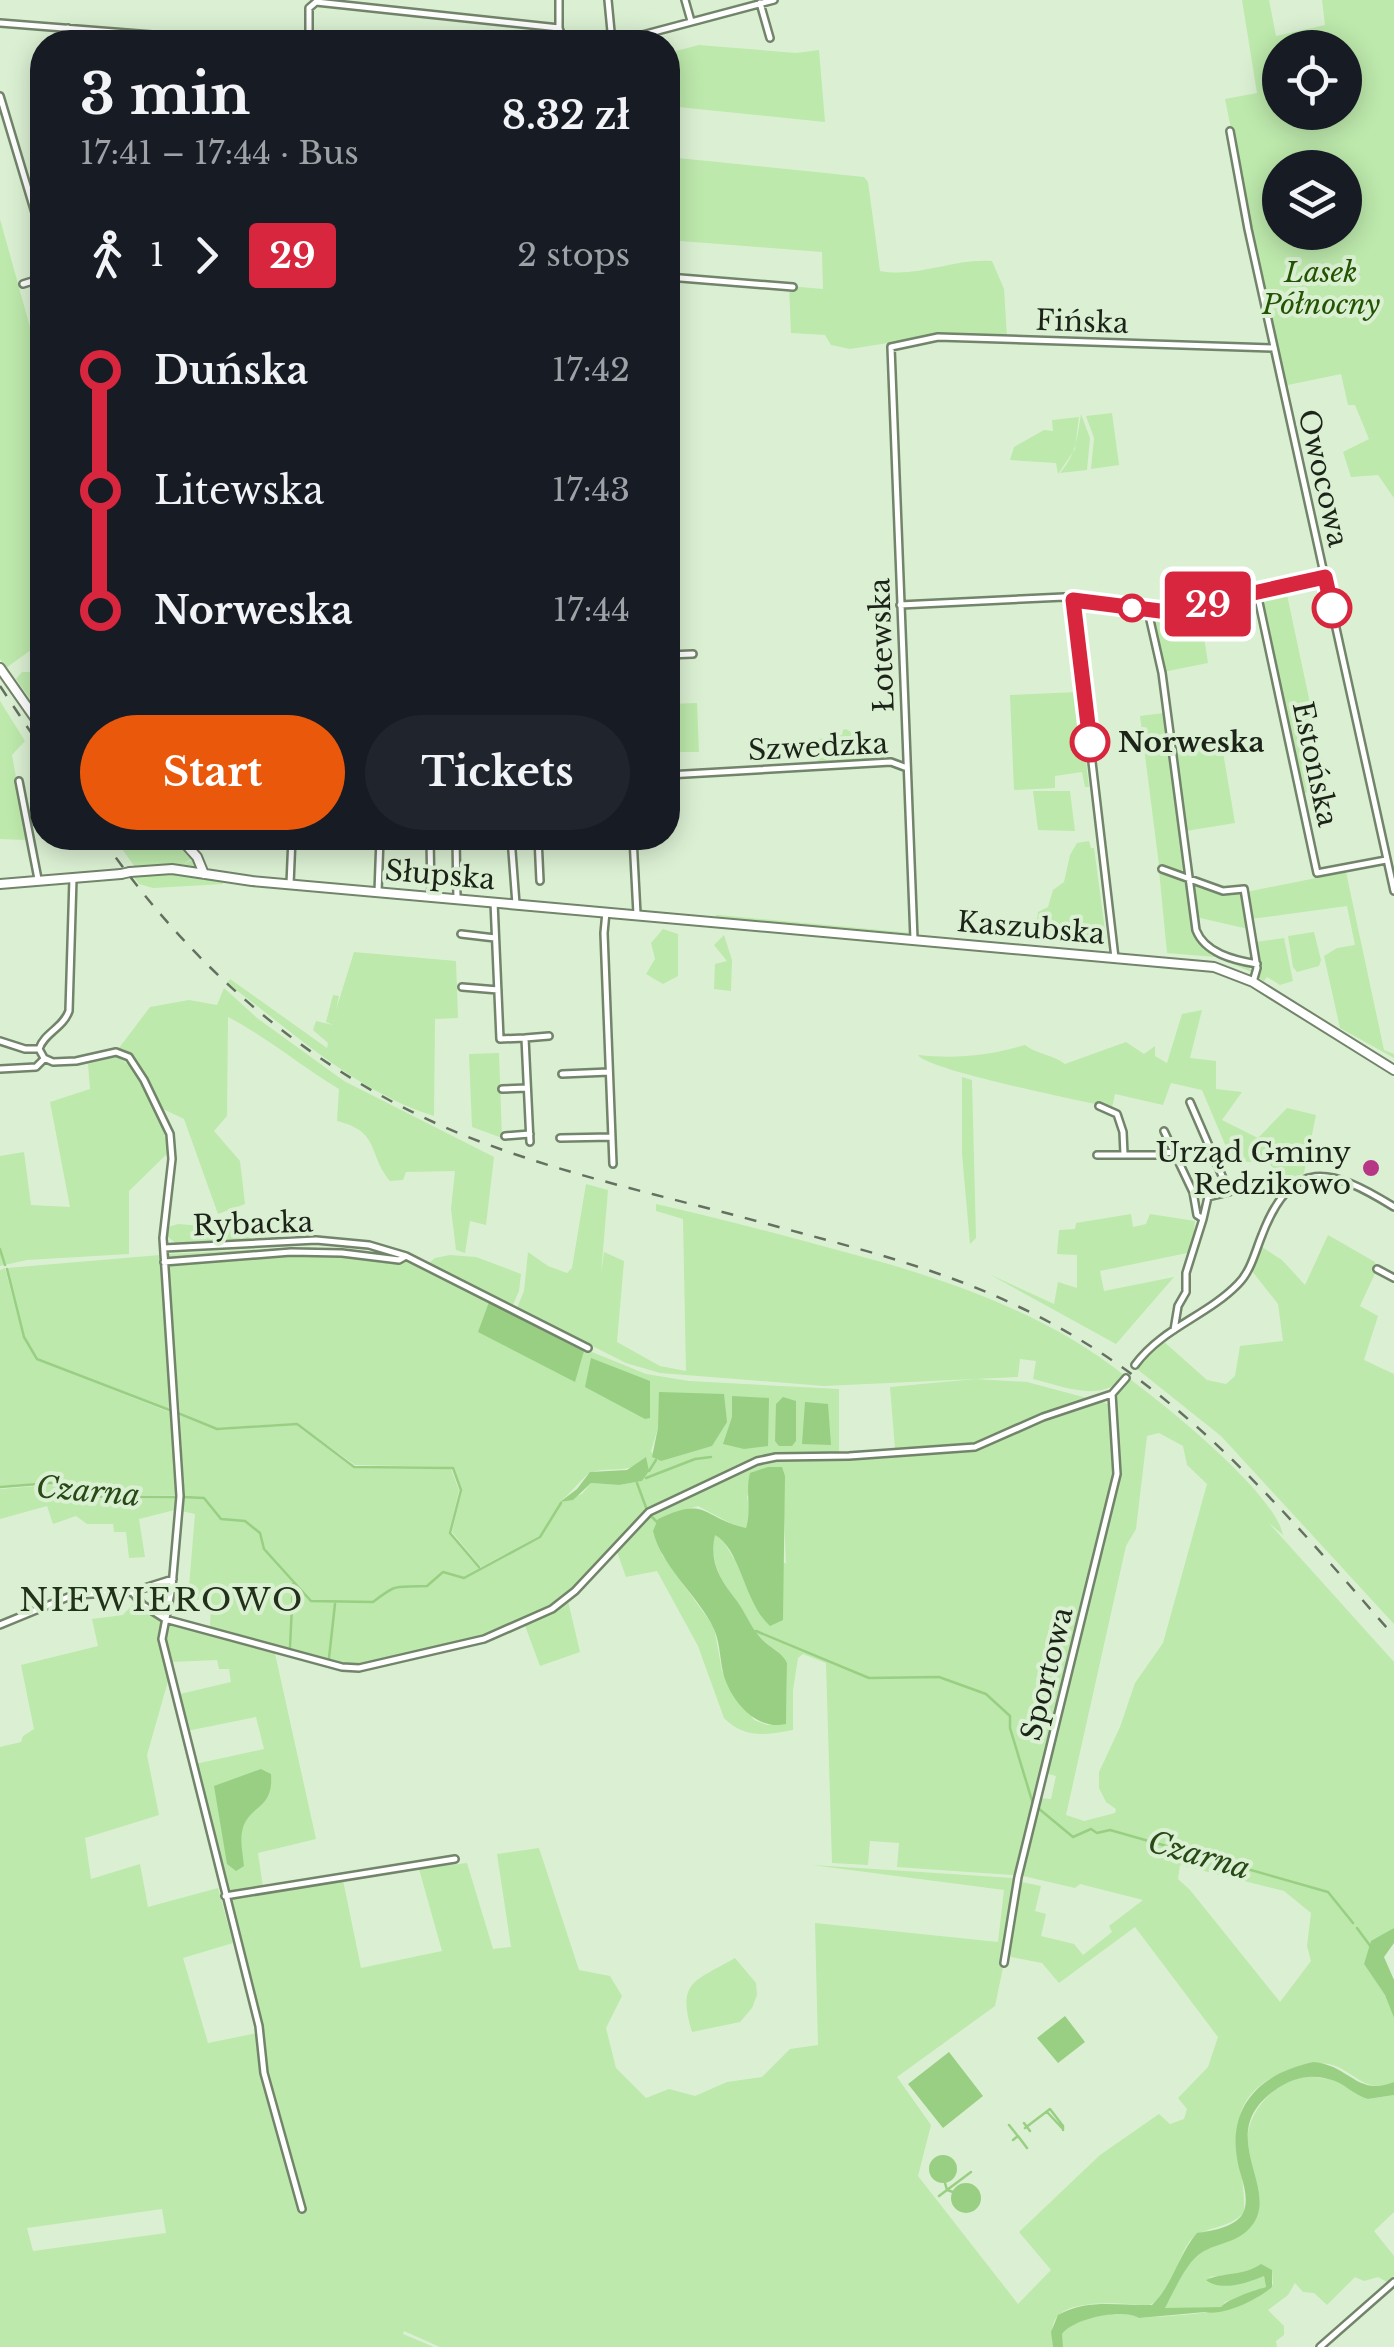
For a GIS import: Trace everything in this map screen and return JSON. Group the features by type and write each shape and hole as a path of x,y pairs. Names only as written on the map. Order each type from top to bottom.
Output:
{"main road":[{"path":"0,668 30,711"},
{"path":"190,850 202,864 204,874"},
{"name":"Słupska","path":"0,884 159,869 637,915"},
{"name":"Kaszubska","path":"637,915 1214,967 1253,982 1394,1070"}],"street":[{"path":"310,30 309,8 316,2 558,28 559,0"},
{"path":"608,0 612,30"},
{"path":"685,0 691,22"},
{"path":"660,30 774,0"},
{"path":"760,4 770,38"},
{"path":"0,24 86,30"},
{"path":"0,96 30,196"},
{"name":"Owocowa","path":"1230,132 1394,892"},
{"path":"680,278 794,287"},
{"path":"23,284 30,282"},
{"name":"Fińska","path":"891,347 938,337 1274,348"},
{"name":"Łotewska","path":"891,347 914,941"},
{"path":"900,605 1064,597 1171,612 1325,577"},
{"name":"Estońska","path":"1257,593 1318,874 1388,860"},
{"path":"1073,600 1115,958"},
{"path":"1152,612 1150,620 1162,672 1188,880 1201,943 1210,950 1257,964"},
{"path":"680,655 693,654"},
{"name":"Szwedzka","path":"680,774 892,762 908,768"},
{"path":"20,781 30,835"},
{"path":"33,850 38,879"},
{"path":"290,884 291,850"},
{"path":"378,892 380,850"},
{"path":"430,850 431,896"},
{"path":"456,850 456,899"},
{"path":"512,850 516,904"},
{"path":"539,850 540,881"},
{"path":"634,850 637,915"},
{"path":"1162,869 1224,892 1244,889 1257,964 1253,982"},
{"path":"44,1058 39,1048 41,1042 64,1023 69,1012 73,878"},
{"path":"494,902 500,1039 549,1036"},
{"path":"606,912 613,1164"},
{"path":"461,934 496,938"},
{"path":"462,987 498,990"},
{"path":"505,1136 530,1138 525,1038"},
{"path":"0,1041 25,1049 39,1048"},
{"name":"Rybacka","path":"0,1068 36,1067 44,1058 67,1062 116,1052 133,1062 164,1118 172,1142 164,1248 316,1240 369,1245 406,1256"},
{"path":"562,1074 608,1072"},
{"path":"502,1089 528,1088"},
{"path":"1174,1330 1208,1197 1230,1192 1190,1102"},
{"path":"1098,1106 1119,1118 1124,1154"},
{"path":"1164,1131 1203,1219"},
{"path":"560,1138 612,1137"},
{"path":"1098,1154 1150,1156 1174,1152"},
{"path":"1135,1366 1150,1347 1242,1280 1277,1203 1296,1180 1311,1175 1326,1177 1394,1206"},
{"path":"164,1248 180,1496 173,1580 162,1639 259,2026 264,2074 302,2209"},
{"path":"164,1262 291,1252 399,1260 406,1256 588,1348"},
{"path":"1377,1269 1394,1278"},
{"path":"132,1592 142,1606 164,1618 350,1668 474,1642 564,1601 648,1512 757,1461 974,1447 1112,1394 1126,1378"},
{"name":"Sportowa","path":"1004,1963 1018,1876 1117,1474 1112,1394"},
{"path":"0,1625 73,1595 132,1592 173,1580"},
{"path":"225,1896 454,1859"},
{"path":"1320,2347 1394,2282"}],"green space":[{"name":"Lasek Północny","path":"1242,0 1269,0 1275,30 1262,30 1262,130 1362,130 1362,30 1303,30 1325,25 1322,0 1394,0 1394,498 1378,475 1351,477 1343,452 1369,439 1355,405 1348,405 1341,374 1283,386 1225,99 1257,93"},
{"path":"699,45 796,53 819,50 825,122 680,107 680,50"},
{"path":"680,158 864,177 868,182 880,271 908,272 992,261 1004,289 1007,337 938,335 850,349 831,345 825,335 791,333 789,286 823,289 822,252 680,241"},
{"path":"0,219 30,327 30,651 6,668 0,659"},
{"path":"1112,413 1119,465 1091,469 1094,438 1086,416"},
{"path":"1081,414 1090,438 1087,470 1060,473 1073,453"},
{"path":"1079,417 1075,449 1058,474 1056,463 1010,460 1014,447 1044,430 1053,431 1052,420"},
{"path":"1286,590 1328,788 1305,793 1262,598"},
{"path":"1184,613 1189,639 1204,637 1208,663 1163,672 1152,622"},
{"path":"22,672 30,672 30,699 16,679"},
{"path":"1078,692 1089,787 1085,787 1082,772 1055,776 1055,788 1014,790 1010,695"},
{"path":"0,701 25,741 12,755 27,840 0,839"},
{"path":"697,703 699,752 680,752 680,704"},
{"path":"1164,713 1184,868 1180,873 1159,865 1140,716"},
{"path":"846,729 851,732 852,753 862,755 863,745 868,745 869,760 819,763 815,739 835,738 835,731 837,736"},
{"path":"1222,746 1235,823 1186,831 1176,754"},
{"path":"1033,791 1070,791 1075,831 1038,830"},
{"path":"1089,841 1094,848 1107,945 1034,939 1038,912 1048,907 1053,890 1064,882 1077,843"},
{"path":"123,850 183,850 191,859 182,865 194,859 199,867 195,870 165,865 135,867"},
{"path":"1159,870 1186,882 1191,923 1200,945 1254,973 1215,957 1167,953"},
{"path":"1346,872 1384,1050 1394,1054 1394,1058 1340,1028 1324,956 1337,948 1355,945 1347,906 1251,919 1246,892"},
{"path":"173,873 223,884 153,888 139,884 133,876"},
{"path":"1191,884 1225,895 1242,892 1248,929 1196,917"},
{"path":"716,915 913,933 907,937 716,919"},
{"path":"663,929 678,934 678,976 663,984 646,974 655,959 651,943"},
{"path":"1314,932 1319,966 1297,972 1288,936"},
{"path":"724,935 732,960 731,991 714,989 715,964 727,961 714,945"},
{"path":"1284,938 1293,981 1280,985 1267,977 1264,981 1258,977 1261,972 1256,942"},
{"path":"354,952 456,961 458,1018 435,1019 434,1116 351,1076 227,983 230,979 327,1048 328,1043 313,1030 316,1021 333,1025 326,1022 333,995 339,996 336,1010"},
{"path":"224,988 257,1018 344,1081 494,1157 486,1225 470,1221 465,1253 456,1250 451,1209 455,1171 406,1172 403,1180 390,1181 367,1137 337,1121 339,1089 228,1017 227,1116 214,1131 240,1161 245,1204 218,1214 184,1119 161,1108 132,1055 119,1048 150,1007 189,1000 217,1005"},
{"path":"1202,1010 1190,1058 1216,1061 1216,1089 1242,1092 1222,1120 1258,1138 1287,1108 1316,1115 1304,1173 1285,1184 1269,1163 1232,1161 1202,1090 1171,1083 1163,1105 1115,1094 1112,1108 976,1077 918,1055 972,1056 1025,1045 1065,1064 1126,1042 1144,1054 1155,1046 1155,1056 1167,1063 1182,1014"},
{"path":"499,1053 502,1138 472,1127 469,1054"},
{"path":"116,1057 134,1071 142,1084 157,1113 169,1152 129,1191 129,1254 27,1260 0,1266 0,1156 24,1152 31,1205 70,1207 50,1102 90,1089 88,1064"},
{"path":"962,1077 972,1080 976,1238 970,1244 962,1154"},
{"path":"586,1184 608,1190 601,1275 604,1252 624,1261 617,1342 660,1366 686,1371 683,1219 656,1211 656,1204 878,1261 953,1285 1026,1315 1094,1353 1125,1376 1105,1389 1069,1389 1033,1379 1036,1361 1020,1359 1018,1377 824,1386 660,1373 626,1363 517,1308 524,1291 528,1252 567,1273 572,1268"},
{"path":"1131,1214 1133,1227 1146,1224 1150,1214 1195,1221 1192,1252 1100,1271 1104,1291 1174,1277 1116,1344 989,1274 1054,1304 1058,1282 1077,1288 1077,1255 1057,1254 1059,1230 1075,1229 1076,1223"},
{"path":"178,1224 228,1228 252,1239 177,1244 165,1235 165,1228"},
{"path":"1328,1235 1375,1262 1377,1269 1360,1306 1378,1316 1364,1360 1394,1374 1394,1624 1221,1436 1137,1369 1162,1340 1207,1380 1226,1384 1235,1376 1240,1346 1283,1341 1278,1304 1252,1271 1262,1247 1282,1260 1305,1285"},
{"path":"307,1247 377,1253 378,1249 400,1256 398,1259 293,1250 166,1258 169,1254"},
{"path":"299,1253 401,1263 407,1259 587,1350 646,1374 689,1381 839,1389 839,1453 757,1459 971,1450 1095,1399 1108,1404 1114,1470 1017,1873 897,1867 899,1843 870,1841 868,1865 832,1863 826,1663 803,1654 798,1658 793,1730 756,1734 732,1725 724,1718 698,1646 657,1571 626,1577 616,1549 628,1531 564,1600 481,1638 356,1666 210,1627 211,1601 188,1599 195,1514 181,1511 184,1491 180,1415 217,1430 296,1425 353,1468 451,1469 459,1490 449,1533 481,1569 540,1538 546,1527 539,1536 481,1567 452,1532 462,1490 453,1467 355,1465 296,1423 217,1428 180,1412 166,1267 169,1263","holes":["658,1428 712,1446 657,1460 651,1451","640,1463 642,1481 619,1485 591,1483 582,1494 560,1502 590,1473","782,1468 786,1563 734,1559 721,1537 714,1534 713,1545 725,1585 759,1636 787,1663 786,1724 767,1725 754,1720 722,1671 714,1627 662,1555 658,1519 698,1506 746,1528 750,1516 747,1496"]},
{"path":"160,1255 172,1410 38,1358 25,1337 7,1268"},
{"path":"450,1255 476,1257 521,1274 513,1305 429,1263"},
{"path":"5,1268 23,1337 37,1360 172,1413 177,1495 100,1496 51,1482 0,1486 0,1270"},
{"path":"1127,1377 1216,1450 1260,1496 1276,1517 1283,1535 1268,1522 1394,1662 1394,1928 1371,1944 1364,1964 1385,1995 1394,2018 1394,2082 1371,2085 1338,2067 1318,2063 1291,2069 1262,2084 1248,2098 1240,2114 1244,2212 1189,2242 1167,2288 1155,2302 1146,2306 1087,2305 1065,2311 1054,2323 1053,2347 440,2347 404,2331 403,2334 434,2347 0,2347 0,1747 21,1742 34,1729 21,1665 98,1646 92,1619 123,1615 132,1605 163,1621 160,1639 168,1681 147,1755 159,1815 85,1838 91,1879 140,1864 148,1907 218,1888 233,1943 183,1958 208,2043 262,2032 228,1898 343,1880 361,1968 442,1951 419,1869 467,1863 493,1949 511,1947 497,1854 539,1848 579,1970 610,1976 622,1996 606,2028 616,2068 646,2098 669,2089 695,2096 727,2082 762,2077 790,2049 818,2045 815,1923 998,1942 1004,1890 812,1865 1013,1878 995,2006 897,2077 931,2125 918,2176 1018,2304 1051,2270 1019,2232 1100,2155 1159,2114 1170,2124 1184,2119 1187,2109 1178,2098 1208,2067 1218,2037 1135,1927 1059,1983 1042,1963 1011,1957 1008,1951 1019,1883 1041,1886 1035,1911 1046,1914 1041,1936 1074,1944 1083,1955 1112,1932 1109,1926 1143,1900 1080,1884 1075,1888 1023,1876 1021,1872 1039,1798 1051,1799 1056,1776 1045,1773 1117,1474 1112,1394","holes":["1159,1433 1183,1446 1187,1465 1207,1484 1163,1643 1135,1683 1099,1772 1099,1788 1115,1813 1084,1821 1066,1815 1126,1546 1136,1529 1147,1436","1180,1865 1284,1891 1311,1913 1307,1946 1311,1961 1280,2002 1178,1879","162,2209 166,2233 33,2251 27,2228"]},
{"path":"975,1379 1027,1382 1087,1398 969,1445 895,1449 890,1387"},
{"path":"50,1485 100,1499 177,1498 175,1510 139,1519 145,1557 129,1558 126,1532 114,1532 113,1524 87,1524 76,1516 53,1524 47,1506 0,1519 0,1489"},
{"path":"568,1601 580,1652 540,1666 524,1623"},
{"path":"166,1621 274,1649 316,1839 258,1853 263,1887 227,1891 195,1764 264,1749 256,1717 187,1731 180,1694 231,1682 229,1669 219,1669 217,1660 171,1662 164,1640"},
{"path":"735,1958 756,1983 752,2008 740,2022 692,2032 688,1992 700,1978"},
{"path":"1308,2076 1339,2081 1368,2099 1394,2095 1394,2212 1374,2231 1394,2256 1394,2276 1387,2282 1378,2277 1364,2281 1355,2277 1327,2305 1295,2283 1288,2295 1268,2310 1284,2326 1277,2347 1063,2347 1061,2334 1087,2319 1110,2314 1139,2318 1211,2312 1248,2302 1273,2284 1272,2270 1208,2277 1238,2284 1264,2276 1266,2287 1221,2307 1164,2309 1196,2256 1245,2232 1251,2225 1258,2199 1248,2152 1250,2126 1271,2093"}],"shaded area":[{"path":"489,1302 584,1351 575,1382 478,1332"},
{"path":"591,1358 650,1381 650,1418 645,1419 585,1387"},
{"path":"659,1392 724,1394 727,1422 712,1446 661,1461 652,1457"},
{"path":"732,1396 769,1398 768,1446 744,1449 723,1444 732,1417"},
{"path":"783,1397 796,1401 796,1441 792,1446 779,1446 775,1441 776,1404"},
{"path":"805,1402 828,1404 831,1445 802,1444"},
{"path":"646,1457 649,1471 642,1481 619,1485 591,1483 573,1500 560,1502 590,1472 627,1470"},
{"path":"782,1467 785,1476 783,1620 770,1626 761,1616 731,1552 715,1535 714,1554 721,1578 756,1632 787,1663 786,1724 775,1725 756,1719 733,1695 724,1676 714,1629 670,1567 653,1531 658,1519 687,1509 704,1511 746,1528 750,1473"},
{"path":"261,1769 271,1774 271,1786 264,1802 245,1823 241,1840 244,1866 236,1871 227,1864 214,1786"},
{"path":"1394,1928 1394,1943 1384,1957 1394,1980 1394,2018 1385,1995 1364,1964 1371,1941"},
{"path":"1065,2016 1085,2042 1058,2063 1037,2038"},
{"path":"949,2052 983,2096 943,2128 908,2084"},
{"path":"1314,2062 1371,2086 1394,2082 1394,2095 1368,2099 1334,2081 1308,2077 1278,2088 1259,2105 1250,2122 1248,2140 1259,2193 1259,2209 1253,2224 1242,2235 1196,2257 1165,2308 1221,2307 1266,2287 1264,2276 1226,2286 1206,2280 1261,2264 1272,2270 1272,2287 1249,2302 1221,2312 1139,2318 1111,2314 1087,2319 1062,2334 1063,2347 1053,2347 1051,2332 1058,2315 1081,2306 1152,2305 1197,2233 1223,2227 1241,2216 1246,2198 1236,2139 1244,2107 1253,2094 1279,2074"},
{"path":"943,2155 953,2159 957,2169 953,2179 943,2183 933,2179 929,2169 933,2159"},
{"path":"966,2183 976,2188 981,2198 976,2208 966,2213 956,2208 951,2198 956,2188"}],"waterway":[{"path":"0,1249 5,1265"},
{"path":"7,1269 24,1337 37,1359 172,1411"},
{"path":"178,1413 217,1429 297,1424 354,1467 453,1468 461,1490 450,1533 479,1567"},
{"name":"Czarna","path":"646,1478 695,1459 711,1457"},
{"path":"649,1471 656,1460"},
{"name":"Czarna","path":"0,1487 51,1483 100,1497 177,1497"},
{"name":"Czarna","path":"637,1483 647,1510"},
{"name":"Czarna","path":"183,1497 204,1498 221,1519 245,1521 260,1533 264,1549 311,1601 373,1602 397,1587 427,1586 443,1572 464,1578 540,1537 561,1503"},
{"name":"Czarna","path":"650,1515 657,1522"},
{"path":"290,1647 293,1584"},
{"path":"329,1658 335,1604"},
{"name":"Czarna","path":"756,1631 869,1678 939,1677 986,1694 1010,1716 1010,1728 1033,1804"},
{"name":"Czarna","path":"1038,1808 1073,1837 1091,1829 1097,1833 1110,1830 1328,1892 1353,1923"},
{"name":"Czarna","path":"1357,1928 1371,1947"},
{"path":"1025,2128 1050,2109 1063,2130"},
{"path":"1047,2112 1062,2128"},
{"path":"1024,2123 1030,2131"},
{"path":"1009,2125 1017,2135"},
{"path":"1013,2140 1018,2136 1027,2148"},
{"path":"939,2196 971,2172"},
{"path":"945,2183 947,2190 953,2192"}],"railway":[{"path":"0,686 30,731"},
{"path":"111,850 179,935 268,1019 317,1056 424,1118 553,1167 926,1269 984,1291 1071,1334 1125,1369 1221,1449 1309,1539 1394,1636"}],"bus line":[{"name":"29","path":"1090,742 1073,600 1168,612 1325,577 1332,608"}],"place":[{"name":"Norweska","path":"1090,742"},
{"name":"Urząd Gminy Redzikowo","path":"1371,1168"}],"district":[{"name":"NIEWIEROWO","path":"162,1600"}]}
